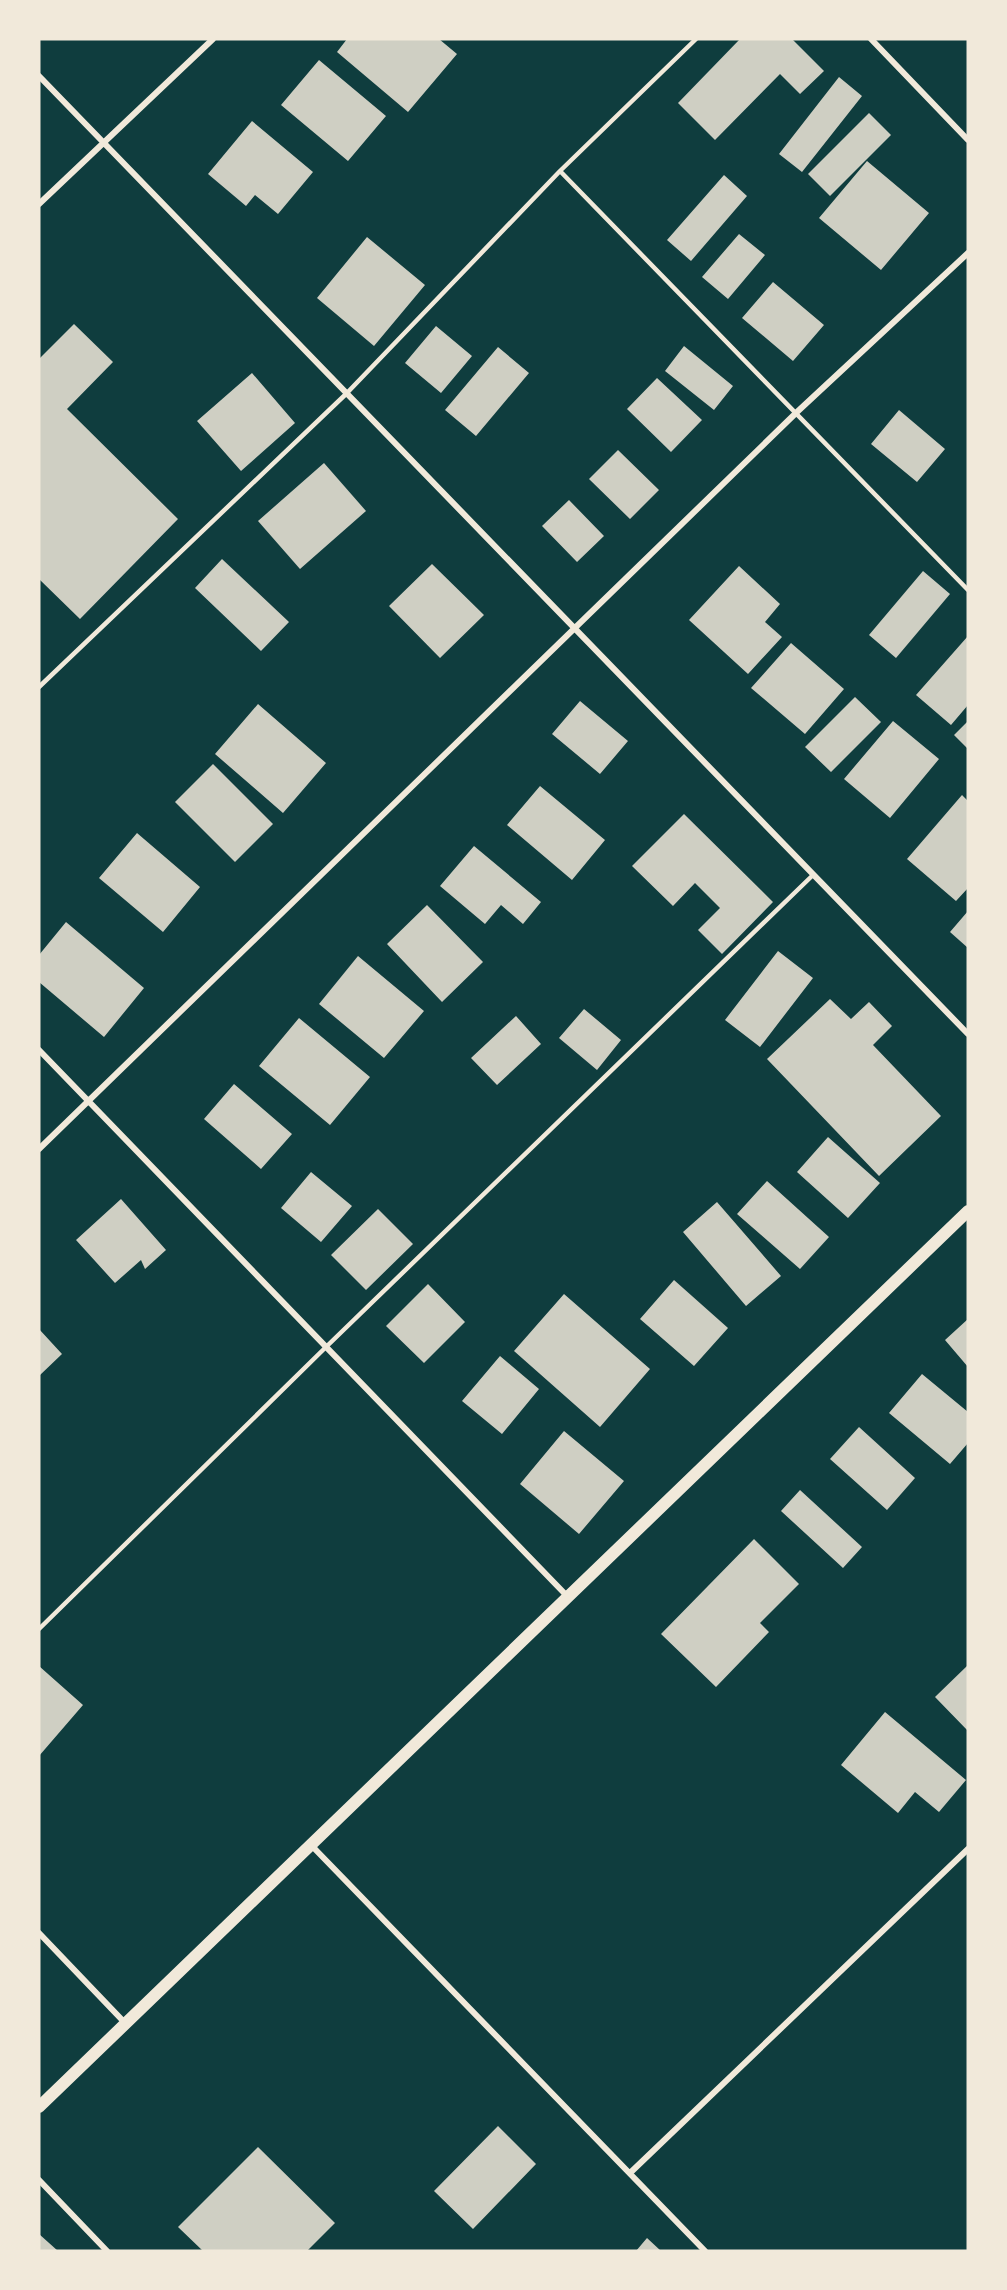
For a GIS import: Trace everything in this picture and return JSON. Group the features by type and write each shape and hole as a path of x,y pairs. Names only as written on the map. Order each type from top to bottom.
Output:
{"main road":[{"path":"39,2107 968,1211"}],"street":[{"path":"39,204 213,39"},
{"path":"871,39 968,140"},
{"path":"39,76 968,1034"},
{"path":"39,1149 797,412 968,253"},
{"path":"39,1050 568,1597"},
{"path":"311,1845 705,2251"},
{"path":"630,2173 968,1849"},
{"path":"39,1933 126,2024"},
{"path":"39,2180 107,2251"}],"lane":[{"path":"39,687 346,394 560,171 696,39"},
{"path":"560,171 968,590"},
{"path":"39,1629 813,875"}],"building":[{"path":"347,39 439,39 457,54 408,112 337,52"},
{"path":"740,39 792,39 824,71 800,94 780,74 715,140 678,103"},
{"path":"319,60 386,116 348,161 281,105"},
{"path":"839,77 862,96 802,172 779,154"},
{"path":"869,113 891,135 830,196 808,174"},
{"path":"252,121 313,172 278,214 255,195 246,206 208,174"},
{"path":"867,161 929,213 881,270 819,218"},
{"path":"724,175 747,196 691,261 667,240"},
{"path":"739,234 765,255 728,299 702,277"},
{"path":"367,237 425,285 374,346 317,298"},
{"path":"773,282 824,325 793,361 742,318"},
{"path":"74,324 113,362 67,409 178,519 80,619 39,579 39,359"},
{"path":"436,326 472,356 441,393 405,363"},
{"path":"684,346 733,386 714,410 665,371"},
{"path":"498,347 529,373 476,436 445,410"},
{"path":"252,373 295,423 241,471 197,421"},
{"path":"657,378 702,420 671,452 627,409"},
{"path":"899,410 945,449 917,482 871,444"},
{"path":"618,450 659,490 630,519 589,479"},
{"path":"324,463 366,511 300,569 258,521"},
{"path":"569,500 604,536 577,562 542,526"},
{"path":"222,559 289,622 261,651 195,588"},
{"path":"432,564 484,615 440,658 389,606"},
{"path":"739,566 780,604 765,622 782,637 748,674 689,620"},
{"path":"923,571 950,594 896,658 869,635"},
{"path":"968,636 968,705 951,725 916,695"},
{"path":"791,643 844,689 805,734 751,688"},
{"path":"855,697 881,722 831,772 805,747"},
{"path":"580,701 628,741 600,774 552,734"},
{"path":"258,704 326,763 283,813 215,754"},
{"path":"893,721 939,759 890,818 844,779"},
{"path":"968,721 968,749 954,735"},
{"path":"213,764 273,824 235,862 175,802"},
{"path":"540,786 605,840 572,880 507,825"},
{"path":"962,795 968,801 968,888 956,901 907,859"},
{"path":"684,814 773,902 722,954 698,930 720,908 695,883 673,906 632,866"},
{"path":"137,833 200,887 163,932 99,878"},
{"path":"474,846 541,902 523,924 501,905 485,924 440,886"},
{"path":"427,905 483,962 442,1002 387,944"},
{"path":"968,911 968,948 950,932"},
{"path":"66,922 144,988 104,1037 39,982 39,955"},
{"path":"778,951 813,978 760,1047 725,1020"},
{"path":"358,956 424,1011 384,1058 319,1004"},
{"path":"830,999 851,1019 869,1002 892,1026 873,1045 941,1116 879,1176 767,1059"},
{"path":"584,1009 621,1040 597,1070 559,1038"},
{"path":"516,1016 541,1044 497,1085 471,1058"},
{"path":"299,1018 370,1077 330,1125 259,1066"},
{"path":"234,1084 292,1134 261,1169 204,1119"},
{"path":"828,1137 880,1183 848,1218 797,1172"},
{"path":"311,1172 352,1206 321,1242 281,1208"},
{"path":"767,1181 829,1237 800,1269 737,1214"},
{"path":"121,1199 166,1250 145,1269 141,1260 115,1283 76,1240"},
{"path":"717,1202 781,1276 746,1306 683,1232"},
{"path":"378,1209 413,1244 366,1290 331,1255"},
{"path":"674,1280 728,1328 694,1366 640,1319"},
{"path":"428,1284 465,1322 424,1363 386,1326"},
{"path":"564,1294 650,1369 600,1427 514,1351"},
{"path":"968,1319 968,1367 945,1340"},
{"path":"39,1329 62,1354 39,1376"},
{"path":"500,1356 539,1389 502,1434 462,1401"},
{"path":"922,1374 968,1412 968,1443 950,1464 889,1413"},
{"path":"859,1427 915,1478 887,1510 830,1459"},
{"path":"564,1431 624,1481 579,1534 520,1484"},
{"path":"800,1490 862,1547 843,1568 781,1511"},
{"path":"754,1539 799,1584 760,1623 769,1632 716,1687 661,1634"},
{"path":"968,1665 968,1731 935,1697"},
{"path":"39,1666 83,1705 39,1756"},
{"path":"885,1712 966,1780 939,1812 915,1792 898,1813 841,1765"},
{"path":"498,2126 536,2164 473,2229 434,2191"},
{"path":"258,2147 335,2223 307,2251 203,2251 178,2227"},
{"path":"39,2234 58,2251 39,2251"},
{"path":"647,2238 661,2251 636,2251"}]}
